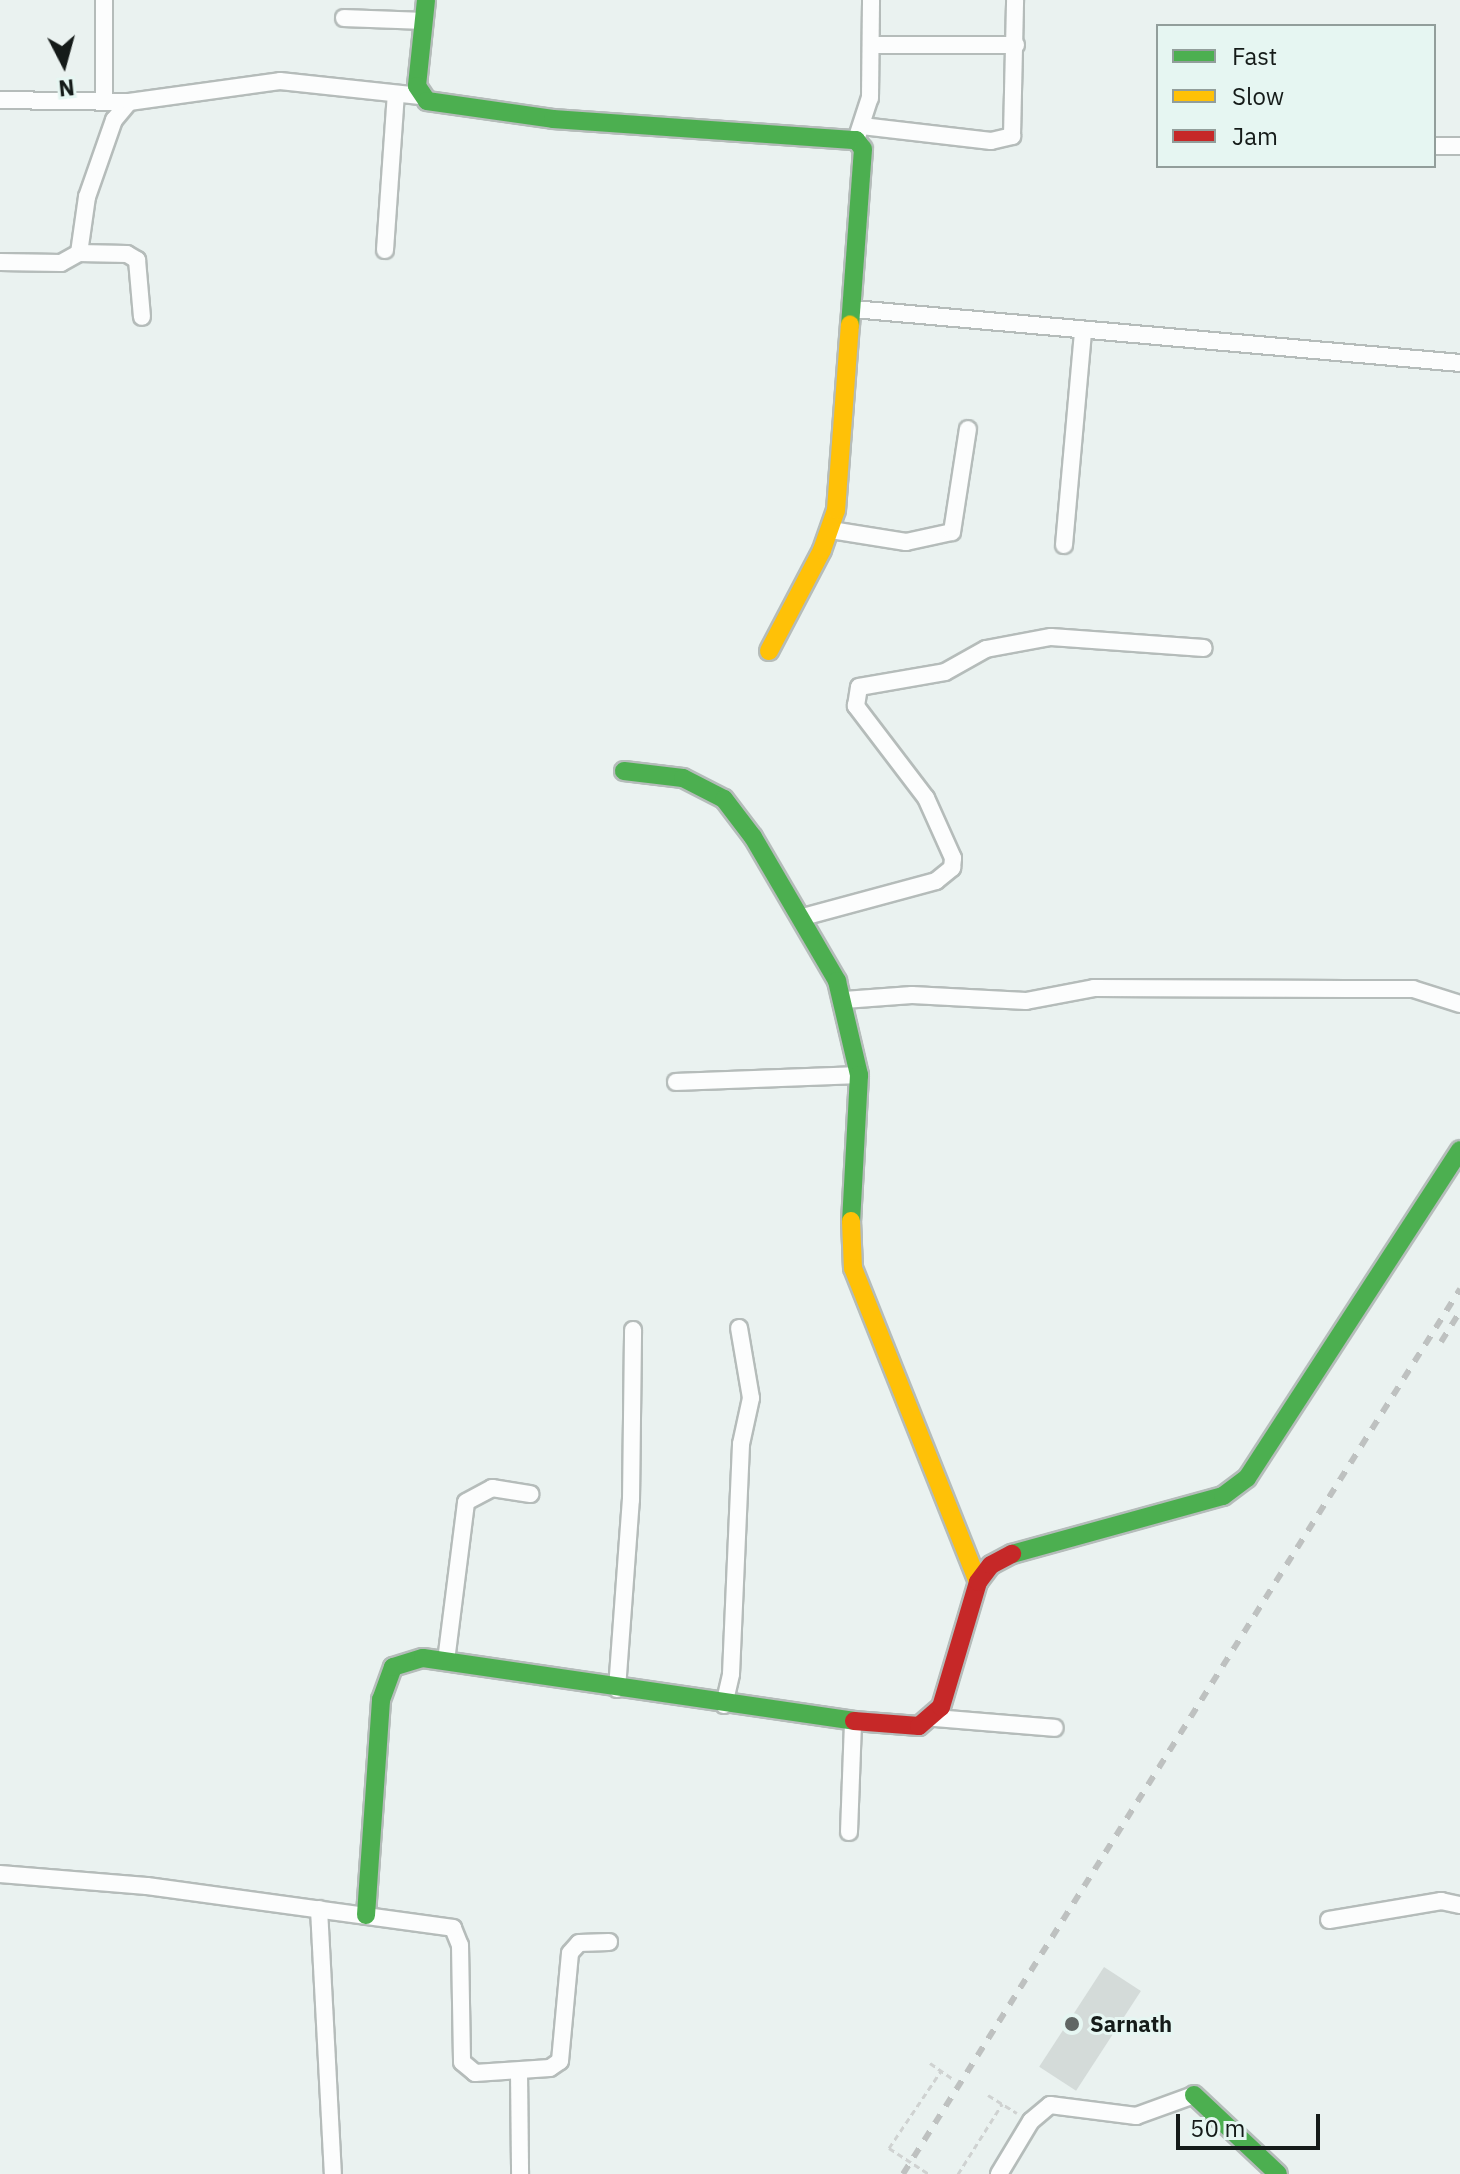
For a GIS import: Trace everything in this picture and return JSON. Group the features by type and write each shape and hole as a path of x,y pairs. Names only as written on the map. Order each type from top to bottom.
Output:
{"street":[{"path":"104,0 104,102"},
{"path":"420,96 426,0"},
{"path":"769,651 831,530 865,164 859,133 870,98 871,0"},
{"path":"0,100 129,102 280,81 420,96 427,101 553,119 991,141 1012,136 1015,0"},
{"path":"344,18 424,21"},
{"path":"872,45 1016,45"},
{"path":"385,250 396,94"},
{"path":"79,253 87,197 114,120 129,102"},
{"path":"1436,146 1460,146"},
{"path":"0,262 61,263 79,253 127,254 137,260 142,317"},
{"path":"853,309 1460,363"},
{"path":"1064,545 1083,330"},
{"path":"831,530 906,542 952,532 968,429"},
{"path":"803,917 936,881 952,868 953,858 926,798 856,706 859,687 945,672 986,649 1051,637 1204,648"},
{"path":"624,771 683,778 712,789 753,837 803,917 844,1000 859,1075 850,1234 853,1268 978,1582"},
{"path":"844,1000 912,995 1026,1001 1094,988 1413,989 1460,1004"},
{"path":"676,1082 859,1075"},
{"path":"934,1718 978,1582 991,1565 1010,1554 1235,1490 1460,1150"},
{"path":"724,1705 732,1658 741,1444 751,1398 739,1328"},
{"path":"617,1689 631,1500 633,1330"},
{"path":"446,1661 466,1502 492,1488 531,1494"},
{"path":"366,1915 385,1681 405,1661 446,1661 724,1705 899,1728 934,1718 1055,1728"},
{"path":"849,1832 853,1723"},
{"path":"0,1874 86,1878 453,1928 460,1945 463,2067 475,2073 550,2068 560,2061 570,1953 579,1943 609,1942"},
{"path":"1329,1920 1441,1901 1460,1905"},
{"path":"319,1909 333,2174"},
{"path":"519,2071 520,2174"},
{"path":"999,2174 1031,2121 1050,2105 1136,2116 1194,2095 1278,2174"}],"path":[{"path":"930,2063 953,2079"},
{"path":"929,2174 889,2148 941,2071"},
{"path":"988,2095 1031,2121"},
{"path":"958,2174 1002,2104"}],"building":[{"path":"1104,1967 1141,1991 1076,2091 1039,2067"}],"railway":[{"path":"903,2174 1460,1289"},
{"path":"1441,1342 1460,1312"}],"traffic: fast":[{"path":"426,0 417,86 427,101 553,119 856,140 863,149 850,325"},
{"path":"624,771 683,778 724,799 753,837 837,981 859,1075 851,1221"},
{"path":"1012,1554 1223,1496 1247,1478 1460,1150"},
{"path":"366,1915 381,1700 393,1667 423,1658 854,1721"},
{"path":"1194,2095 1278,2174"}],"traffic: slow":[{"path":"769,651 822,550 836,510 850,325"},
{"path":"851,1221 853,1268 978,1582"}],"traffic: jam":[{"path":"854,1721 919,1726 941,1707 978,1582 991,1565 1012,1554"}],"place":[{"name":"Sarnath","path":"1072,2024"}]}
